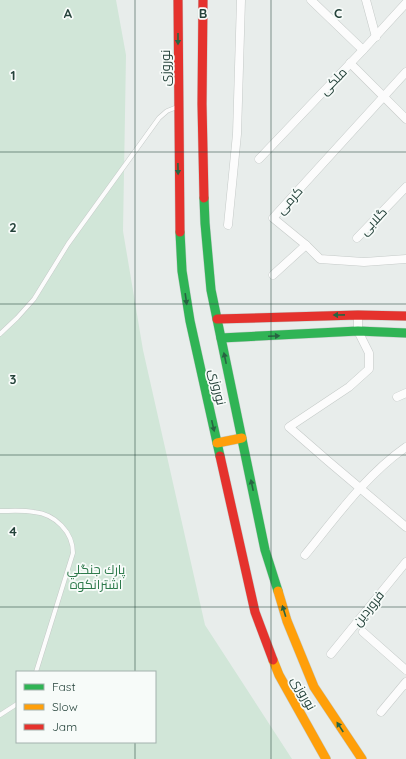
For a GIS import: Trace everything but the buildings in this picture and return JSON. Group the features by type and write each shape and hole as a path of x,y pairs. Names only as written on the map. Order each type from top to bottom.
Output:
{"street":[{"name":"نوروزی","path":"178,0 179,222 182,271 190,321 255,612 279,675 326,759"},
{"name":"نوروزی","path":"203,0 202,104 205,223 211,290 265,550 287,621 314,687 362,759"},
{"path":"228,225 237,134 241,0"},
{"path":"311,0 363,50"},
{"path":"366,0 376,37"},
{"name":"ملکی","path":"259,158 376,37 406,3"},
{"path":"350,63 406,119"},
{"name":"کرمی","path":"406,72 273,218 306,245 320,259 364,262 406,259"},
{"name":"گلابی","path":"357,238 406,187"},
{"path":"274,275 306,245"},
{"path":"358,315 358,331 369,353 369,369 349,387 289,427 406,527"},
{"path":"217,319 358,315 406,316"},
{"path":"221,338 358,331 406,333"},
{"path":"397,397 406,393"},
{"path":"217,443 242,438"},
{"path":"305,554 360,489 392,457 406,447"},
{"name":"فروردین","path":"331,654 406,562"},
{"path":"363,632 406,670"},
{"path":"381,712 406,682"}],"lane":[{"path":"0,334 34,299 68,244 159,118 167,111 178,107"},
{"path":"0,512 36,512 52,517 66,530 73,544 73,553 36,671"},
{"path":"0,715 16,705"}],"green space":[{"name":"پارك جنگلي اشترانكوه","path":"0,0 116,0 126,55 123,231 143,350 205,625 292,759 0,759"}],"traffic: fast":[{"path":"204,198 211,290 265,550 278,591"},
{"path":"180,232 182,271 190,321 220,456"},
{"path":"221,338 358,331 406,333"}],"traffic: slow":[{"path":"217,443 242,438"},
{"path":"278,591 287,621 314,687 362,759"},
{"path":"273,660 279,675 326,759"}],"traffic: jam":[{"path":"178,0 180,232"},
{"path":"203,0 202,104 204,198"},
{"path":"217,319 358,315 406,316"},
{"path":"220,456 255,612 273,660"}]}
